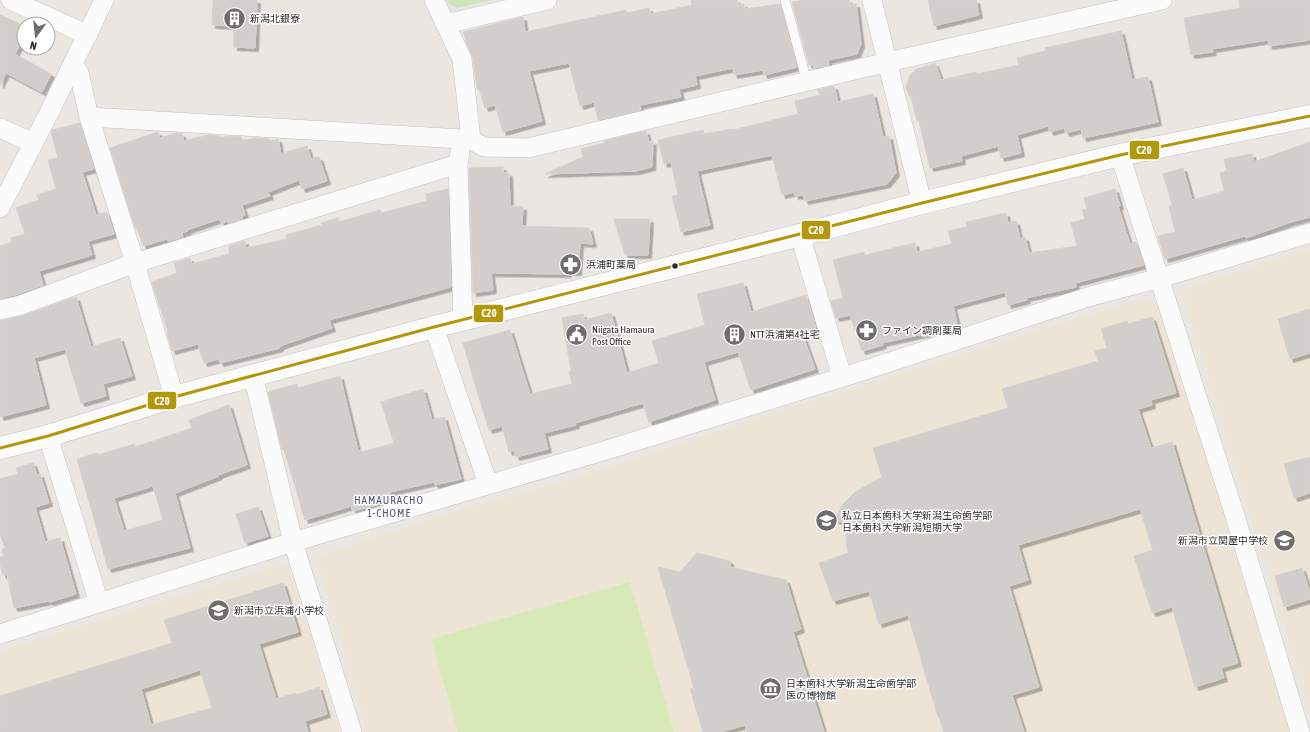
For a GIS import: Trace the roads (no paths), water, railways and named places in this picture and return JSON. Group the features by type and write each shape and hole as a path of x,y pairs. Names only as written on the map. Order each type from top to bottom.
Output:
{"street":[{"path":"12,0 88,35"},
{"path":"0,208 74,64 104,0"},
{"path":"434,0 462,59 466,140 458,164 463,320"},
{"path":"446,24 547,0"},
{"path":"872,0 922,203"},
{"path":"89,117 466,140 484,147 528,148 888,62 1162,0"},
{"path":"74,64 79,73 89,117 135,263 174,397"},
{"path":"0,448 48,436 174,397 253,375 434,327 922,203 1120,155 1310,116"},
{"path":"0,128 33,143"},
{"path":"1120,155 1235,516 1300,732"},
{"path":"0,310 21,305 135,263 458,164"},
{"path":"0,634 293,542 600,452 842,377 1091,296 1160,278 1310,233"},
{"path":"800,235 842,377"},
{"path":"434,327 488,484"},
{"path":"253,375 293,542 352,732"},
{"path":"48,436 99,603"}],"lane":[{"path":"785,0 806,82"}],"place":[{"name":"新潟北銀寮","path":"234,18"},
{"name":"浜浦町薬局","path":"571,264"},
{"name":"ファイン調剤薬局","path":"867,330"},
{"name":"NTT浜浦第4社宅","path":"735,334"},
{"name":"Niigata Hamaura Post Office","path":"576,335"},
{"name":"私立日本歯科大学新潟生命歯学部 日本歯科大学新潟短期大学","path":"827,521"},
{"name":"新潟市立関屋中学校","path":"1284,540"},
{"name":"新潟市立浜浦小学校","path":"218,610"},
{"name":"日本歯科大学新潟生命歯学部 医の博物館","path":"771,689"}],"district":[{"name":"HAMAURACHO 1-CHOME","path":"389,506"}]}
